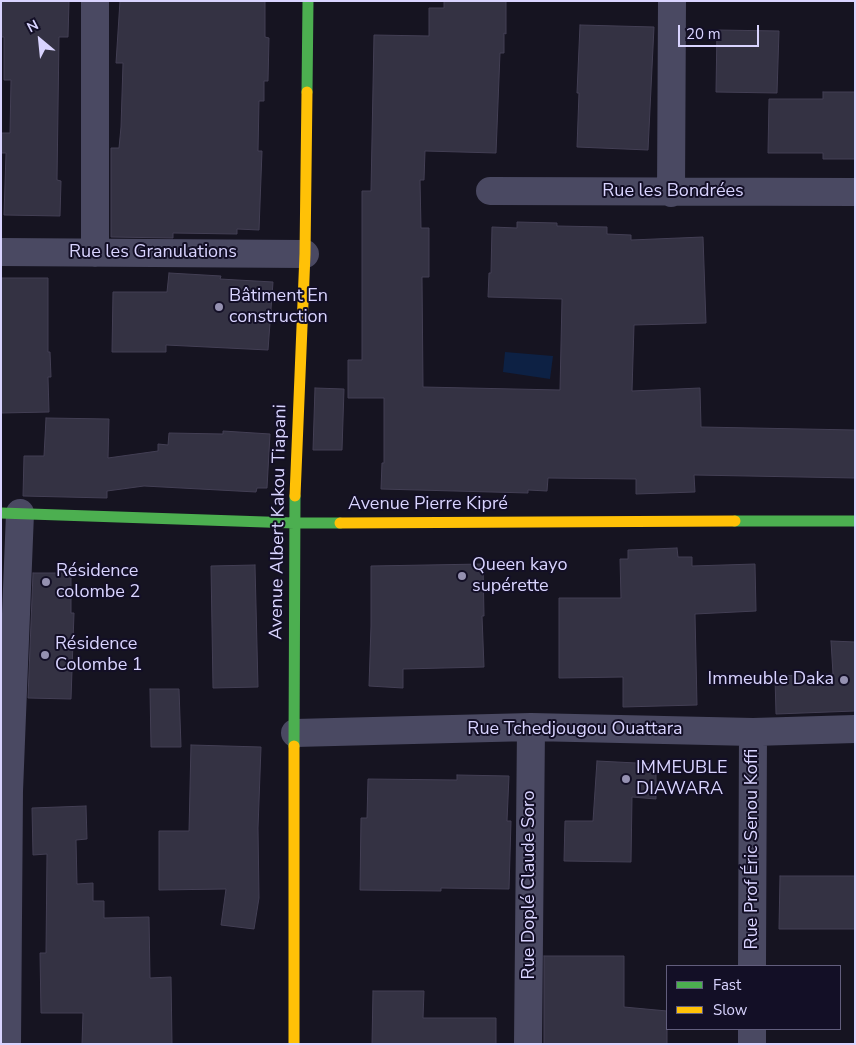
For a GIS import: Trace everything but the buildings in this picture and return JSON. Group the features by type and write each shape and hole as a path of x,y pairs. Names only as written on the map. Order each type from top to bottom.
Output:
{"street":[{"path":"95,1 95,253"},
{"name":"Avenue Albert Kakou Tiapani","path":"294,1044 294,523 305,254 308,1"},
{"path":"671,192 672,1"},
{"name":"Rue les Bondrées","path":"490,191 855,192"},
{"name":"Rue les Granulations","path":"1,252 305,254"},
{"path":"7,1044 5,791 11,513"},
{"name":"Avenue Pierre Kipré","path":"11,513 294,523 855,521"},
{"name":"Rue Tchedjougou Ouattara","path":"295,733 531,727 753,732 855,729"},
{"name":"Rue Doplé Claude Soro","path":"528,1044 531,727"},
{"name":"Rue Prof Éric Senou Koffi","path":"752,965 753,732"},
{"path":"752,1030 752,1044"}],"water":[{"path":"505,352 553,356 550,379 503,372"}],"traffic: fast":[{"path":"307,92 308,1"},
{"path":"294,746 295,496"},
{"path":"1,513 340,523"},
{"path":"735,521 855,521"}],"traffic: slow":[{"path":"295,496 305,254 307,92"},
{"path":"340,523 735,521"},
{"path":"294,746 294,1044"}],"place":[{"name":"Bâtiment En construction","path":"219,307"},
{"name":"Queen kayo supérette","path":"462,576"},
{"name":"Résidence colombe 2","path":"46,582"},
{"name":"Résidence Colombe 1","path":"45,655"},
{"name":"Immeuble Daka","path":"844,680"},
{"name":"IMMEUBLE DIAWARA","path":"626,779"}]}
